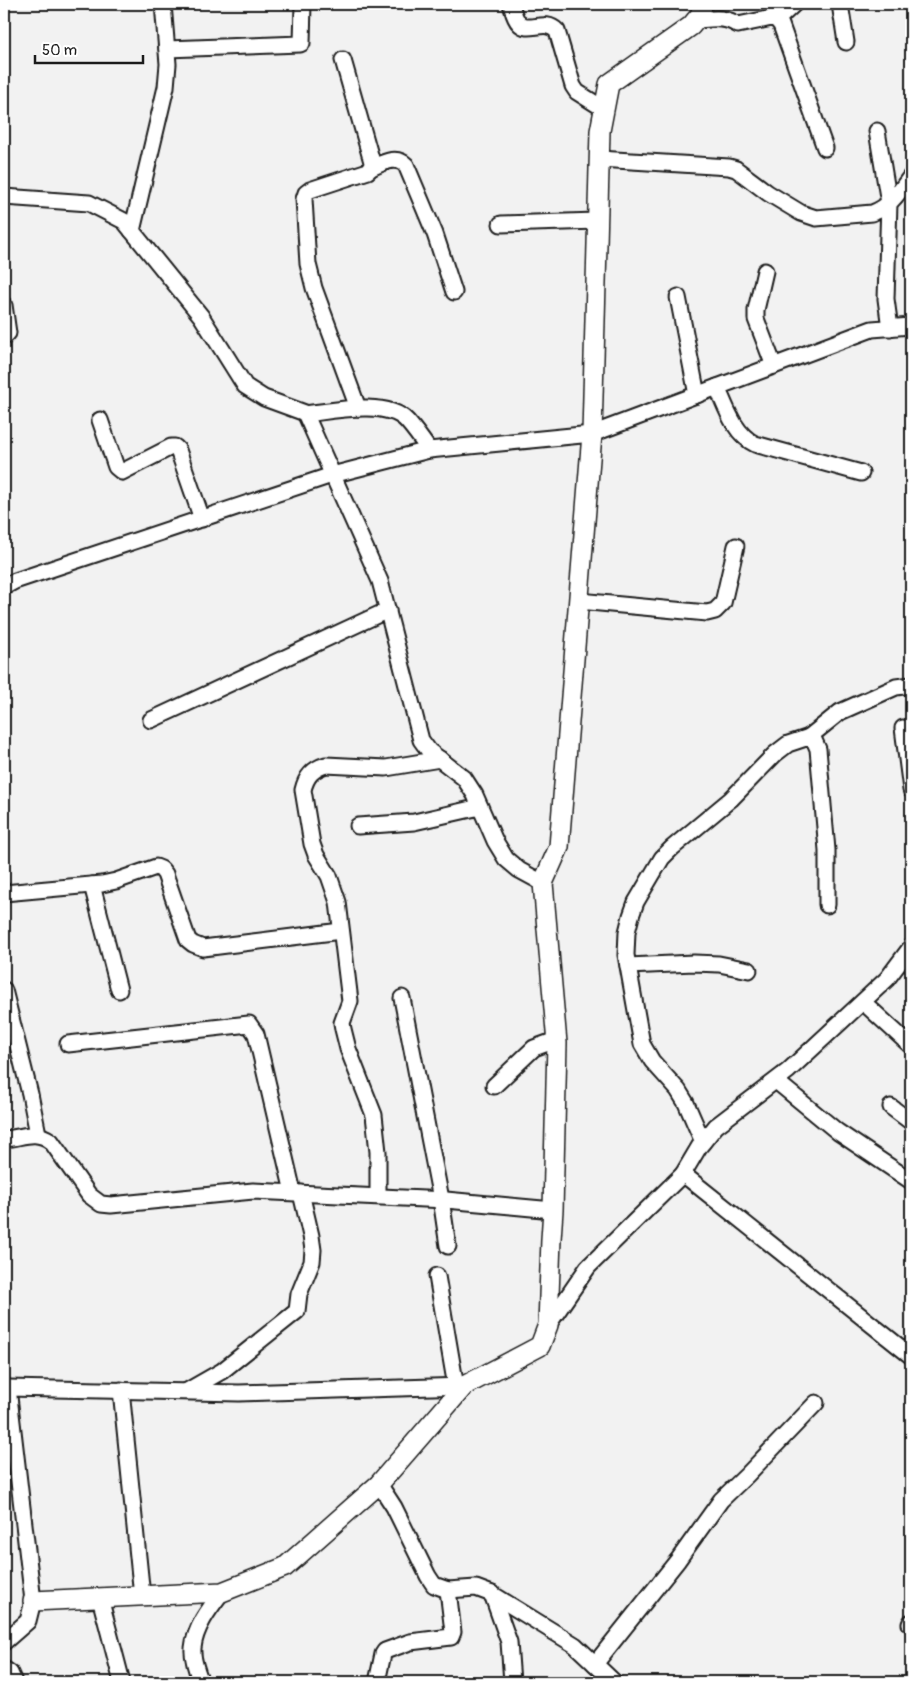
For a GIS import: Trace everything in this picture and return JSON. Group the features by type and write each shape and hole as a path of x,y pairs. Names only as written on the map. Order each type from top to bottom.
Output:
{"street":[{"path":"132,231 166,87 168,64 163,4"},
{"path":"167,49 300,44 302,43 303,4"},
{"path":"511,4 517,22 521,26 548,25 553,27 557,32 573,86 577,92 604,109"},
{"path":"777,20 794,4"},
{"path":"840,4 846,42"},
{"path":"548,1325 550,1239 553,1210 556,1040 543,883 559,847 592,434 600,131 609,84 691,26 699,12 730,20 738,25 772,18 781,25 825,148"},
{"path":"343,60 372,162 371,168"},
{"path":"877,131 889,203 886,299 890,328"},
{"path":"599,159 729,167 736,169 801,213 816,218 877,211 889,203 911,176"},
{"path":"358,408 314,288 308,264 304,199 306,193 394,160 401,161 406,165 435,234 454,292"},
{"path":"4,197 89,204 124,221 201,316 245,386 264,398 305,414 358,408 388,410 406,420 428,450"},
{"path":"501,224 598,221"},
{"path":"765,271 756,310 756,319 774,366"},
{"path":"678,298 697,395"},
{"path":"4,305 8,333 4,337"},
{"path":"4,587 15,581 332,474 428,450 592,434 872,329 911,326"},
{"path":"717,387 737,428 747,440 755,444 861,473"},
{"path":"305,414 380,581 421,740 429,752 464,778 506,859 519,870 543,883"},
{"path":"100,420 116,467 122,472 170,447 178,450 202,519"},
{"path":"579,601 707,613 715,611 723,603 736,546"},
{"path":"151,720 388,610"},
{"path":"703,1142 686,1103 678,1090 652,1061 644,1049 626,955 631,916 636,902 662,858 678,841 731,799 788,744 809,737 840,712 896,687 911,685"},
{"path":"903,728 911,790"},
{"path":"809,737 814,740 818,749 827,850 827,905"},
{"path":"378,1196 378,1152 374,1115 348,1049 342,1023 350,1001 335,889 316,855 310,835 304,790 307,778 318,767 326,765 386,768 440,759"},
{"path":"358,826 414,822 480,807"},
{"path":"4,893 116,881 156,867 161,869 164,874 188,940 203,948 342,931"},
{"path":"92,885 119,990"},
{"path":"33,1601 222,1592 285,1567 379,1484 460,1386 540,1346 548,1325 588,1266 682,1174 716,1126 776,1081 887,979 906,964 911,947"},
{"path":"628,966 711,964 749,970"},
{"path":"4,990 38,1134"},
{"path":"402,998 441,1199 448,1246"},
{"path":"863,1002 911,1046"},
{"path":"68,1044 249,1024 256,1034 297,1192 311,1236 312,1262 299,1294 297,1311 222,1372 186,1392"},
{"path":"494,1086 534,1048 556,1040"},
{"path":"776,1081 838,1132 911,1181"},
{"path":"891,1106 911,1122"},
{"path":"4,1139 38,1134 51,1141 89,1195 101,1204 111,1205 252,1191 441,1199 553,1210"},
{"path":"682,1174 911,1356"},
{"path":"437,1276 460,1386"},
{"path":"4,1642 28,1621 33,1601 6,1387 238,1393 460,1386"},
{"path":"120,1390 142,1596"},
{"path":"594,1664 678,1560 721,1500 816,1403"},
{"path":"379,1484 394,1507 434,1585 448,1590 476,1588 492,1594 575,1645 614,1682"},
{"path":"377,1682 385,1651 410,1642 451,1637 453,1632 448,1590"},
{"path":"201,1682 192,1649 196,1634 206,1615 222,1592"},
{"path":"492,1594 509,1642 512,1682"},
{"path":"100,1598 122,1682"},
{"path":"4,1669 10,1673 14,1682"}]}
